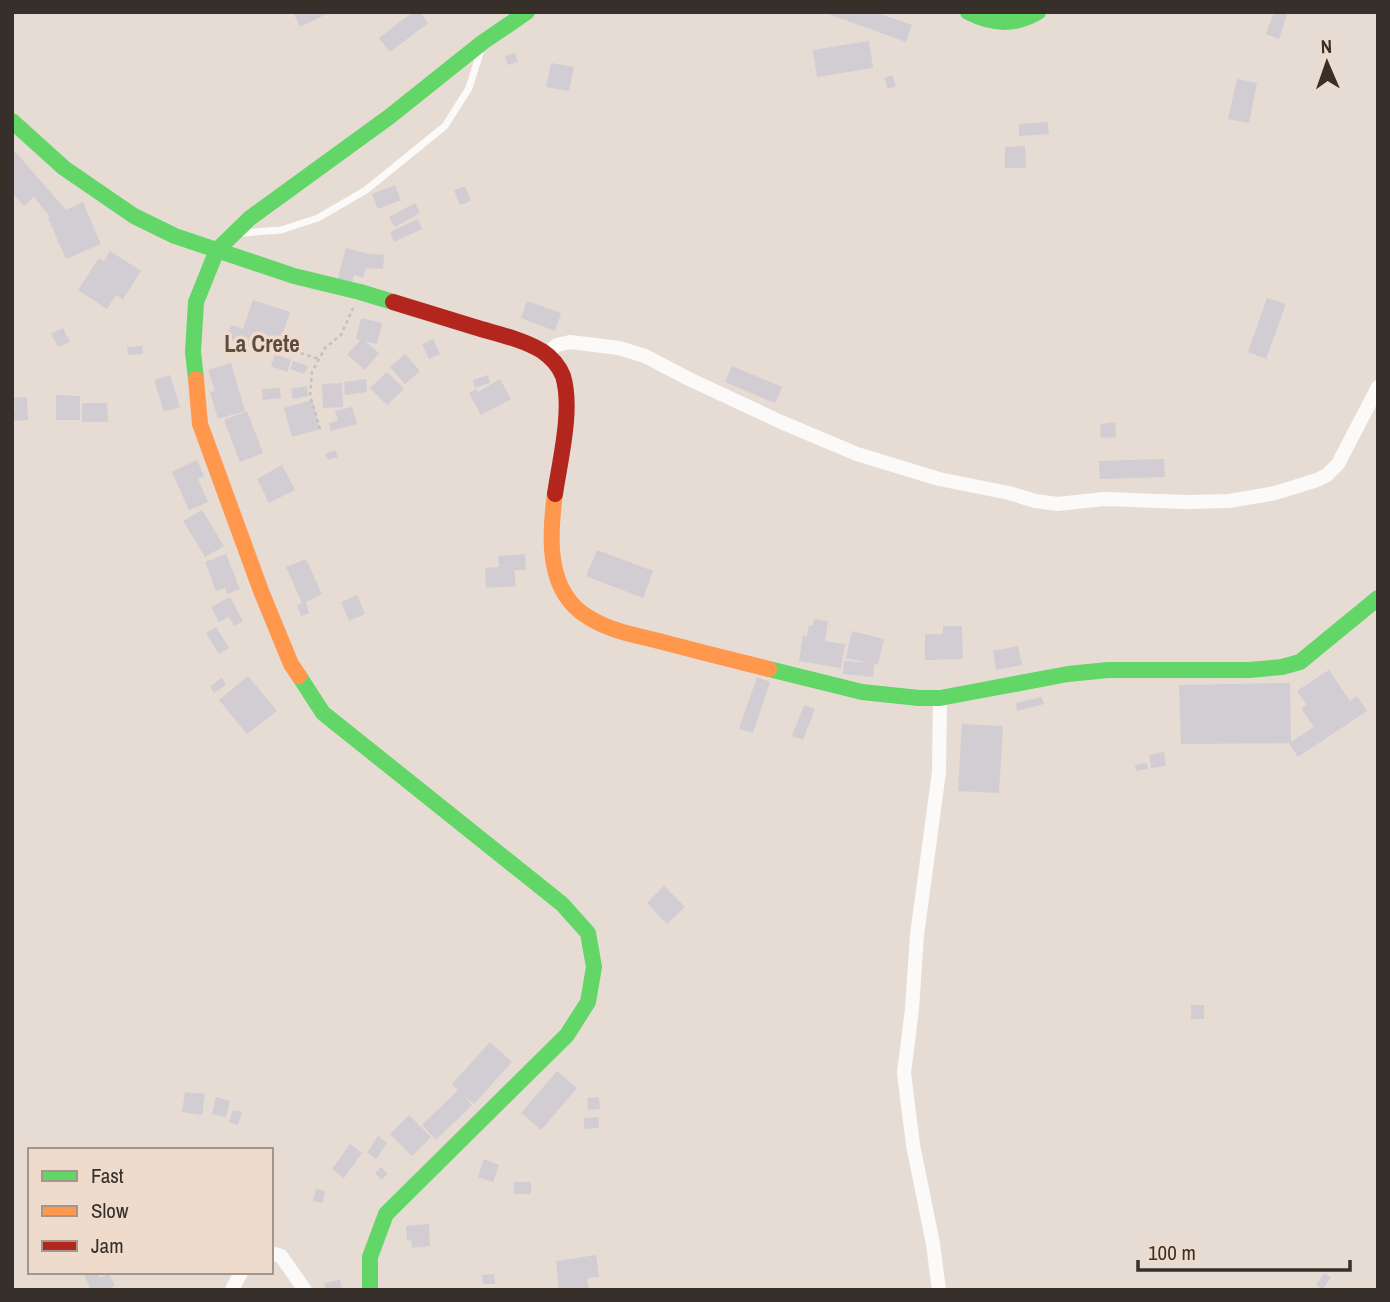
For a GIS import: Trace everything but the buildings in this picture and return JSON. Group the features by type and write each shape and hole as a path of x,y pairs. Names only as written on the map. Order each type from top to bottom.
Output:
{"main road":[{"path":"370,1290 370,1258 386,1214 567,1035 588,1002 594,967 588,933 562,904 323,713 291,664 261,591 200,424 193,352 196,302 217,250 250,218 389,117 483,42 527,12"},
{"path":"968,12 978,18 1007,23 1031,17 1038,12"},
{"path":"12,121 64,168 134,216 175,236 295,276 359,292 517,340 547,353 563,374 567,415 551,529 551,554 555,575 572,605 590,619 618,631 862,692 940,698 1108,670 1221,671 1282,667 1300,662 1378,598"}],"street":[{"path":"547,353 557,345 570,342 619,348 645,356 781,422 857,454 939,478 1058,504 1104,499 1229,501 1275,493 1317,480 1338,464 1378,387"},
{"path":"939,1290 904,1073 917,934 939,772 940,698"},
{"path":"273,1254 281,1256 305,1290"},
{"path":"232,1290 240,1274"}],"lane":[{"path":"234,234 281,230 318,218 376,182 445,126 469,88 483,42"}],"path":[{"path":"320,429 310,395 312,372 325,348 341,335 359,292"},
{"path":"294,351 319,359"}],"traffic: fast":[{"path":"196,379 193,352 196,302 217,250 250,218 389,117 483,42 527,12"},
{"path":"968,12 1003,22 1021,20 1038,12"},
{"path":"12,121 64,168 134,216 175,236 294,276 393,302"},
{"path":"769,669 862,692 940,698 1068,674 1108,670 1249,670 1282,667 1300,662 1378,598"},
{"path":"299,676 323,713 562,904 588,933 594,967 588,1002 567,1035 386,1214 370,1257 370,1290"}],"traffic: slow":[{"path":"196,379 200,424 261,591 291,664 299,676"},
{"path":"555,494 552,528 554,562 564,593 574,606 596,622 614,629 769,669"}],"traffic: jam":[{"path":"393,302 520,341 549,356 563,376 567,404 565,435 555,494"}],"district":[{"name":"La Crete","path":"262,343"}]}
